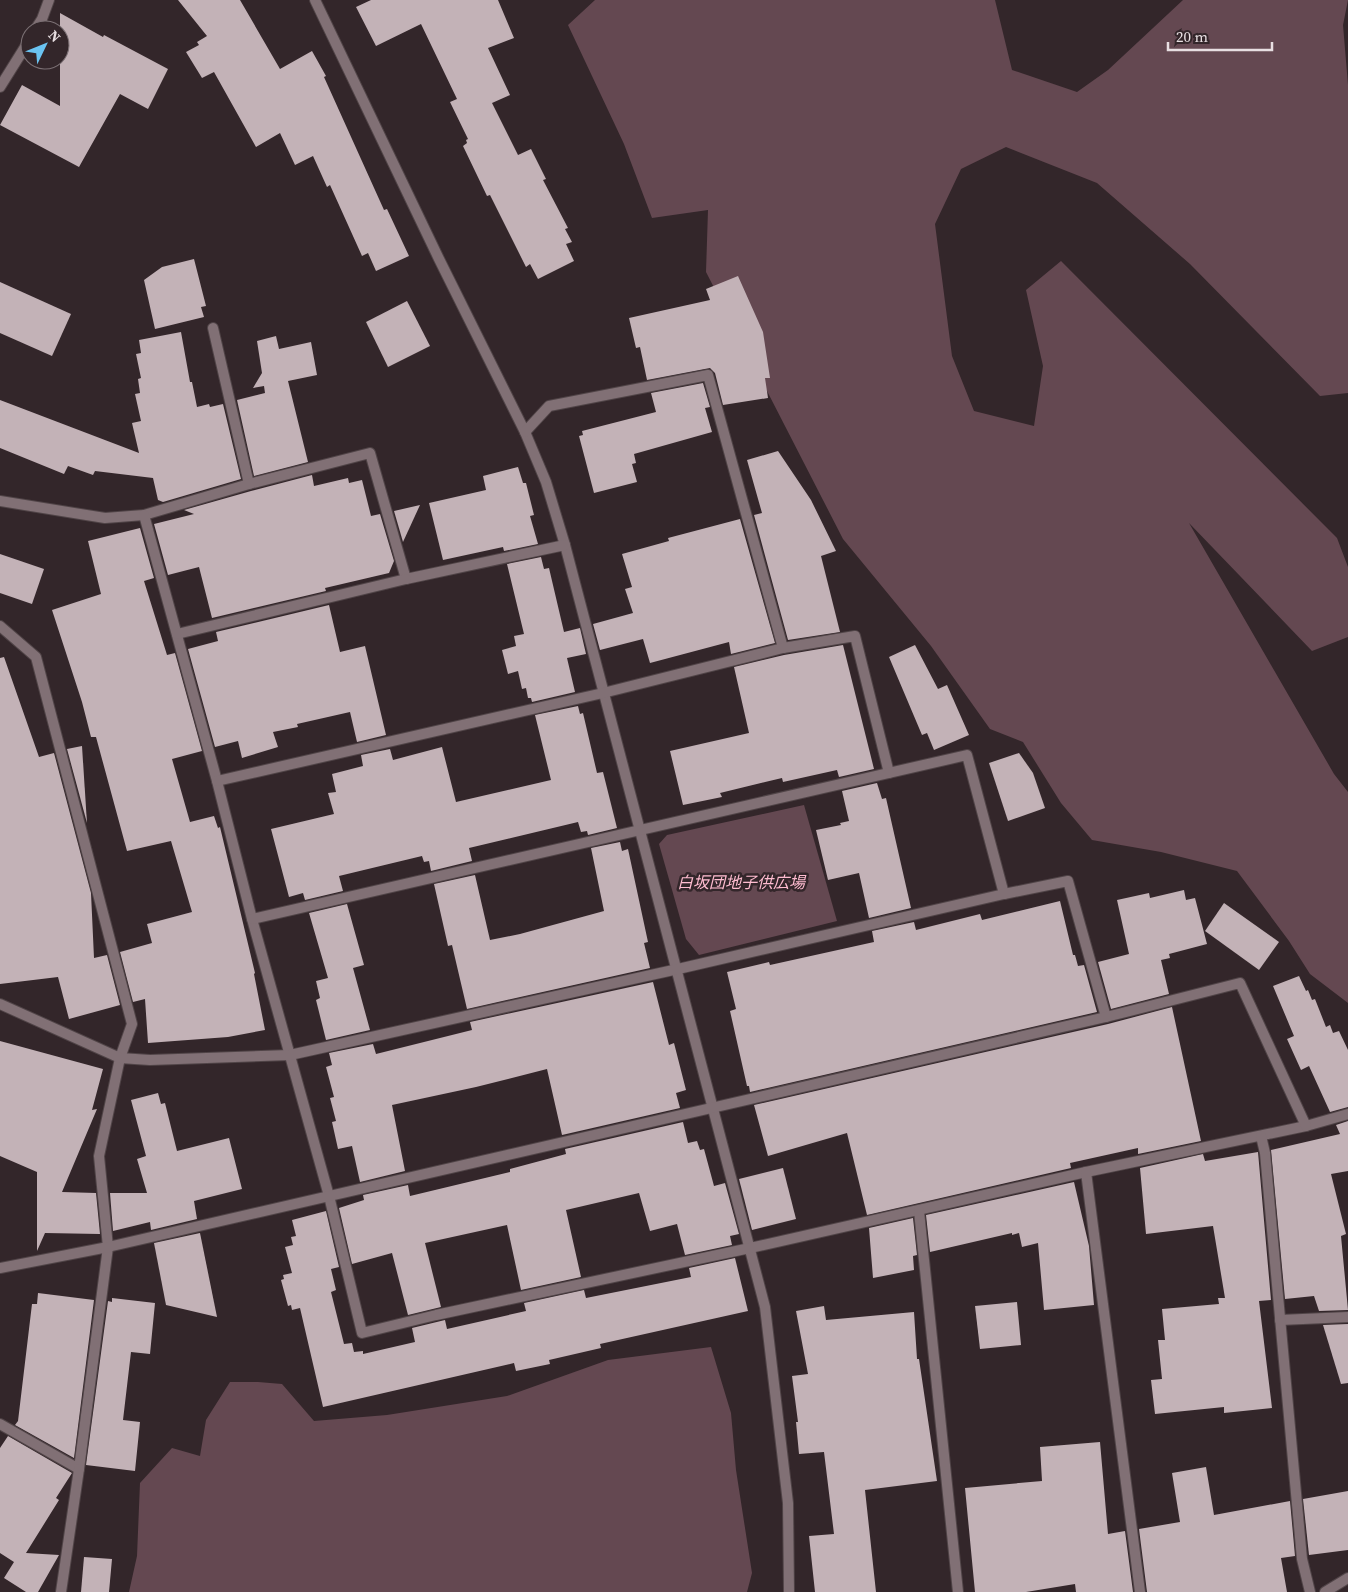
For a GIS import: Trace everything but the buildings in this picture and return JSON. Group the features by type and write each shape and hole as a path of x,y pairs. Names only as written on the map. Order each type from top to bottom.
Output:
{"street":[{"path":"41,20 49,0"},
{"path":"315,0 525,432 546,482 565,544 603,693 678,969 765,1307 788,1503 788,1592"},
{"path":"0,87 20,55"},
{"path":"213,328 249,484"},
{"path":"525,432 549,406 708,375 783,648"},
{"path":"0,501 105,518 144,514 249,484 370,453 406,579"},
{"path":"144,514 217,781 252,919 329,1196 362,1333 436,1315 919,1211 1086,1172 1261,1136 1348,1114"},
{"path":"177,634 406,579 565,544"},
{"path":"0,626 36,657 132,1024 120,1058 99,1156 108,1247 61,1592"},
{"path":"217,781 603,693 783,648 855,636 889,773"},
{"path":"252,919 967,755 1004,894"},
{"path":"0,1004 120,1058 150,1060 290,1055 1068,881 1106,1017"},
{"path":"0,1268 108,1247 1106,1017 1240,983 1306,1126"},
{"path":"1261,1136 1265,1153 1302,1559 1310,1592"},
{"path":"1086,1172 1140,1592"},
{"path":"919,1211 958,1592"},
{"path":"1280,1320 1348,1316"},
{"path":"0,1424 79,1469"},
{"path":"1325,1592 1348,1578"}],"green space":[{"path":"595,0 995,0 1012,70 1077,92 1108,70 1183,0 1348,0 1343,25 1348,85 1348,393 1320,396 1190,264 1097,183 1006,147 961,169 935,224 952,356 974,411 1034,426 1043,366 1026,290 1061,261 1337,538 1348,567 1348,637 1312,651 1189,523 1334,774 1348,792 1348,1003 1310,974 1289,941 1237,871 1161,852 1092,840 1061,803 1023,742 990,729 931,646 843,539 706,272 708,210 652,218 624,144 568,25"},
{"name":"白坂団地子供広場","path":"804,805 837,921 699,955 686,939 659,844 667,835"},
{"path":"711,1347 731,1413 736,1470 752,1573 747,1592 129,1592 137,1556 140,1483 172,1448 200,1456 206,1420 230,1382 282,1384 314,1421 387,1415 507,1396 608,1360"}]}
